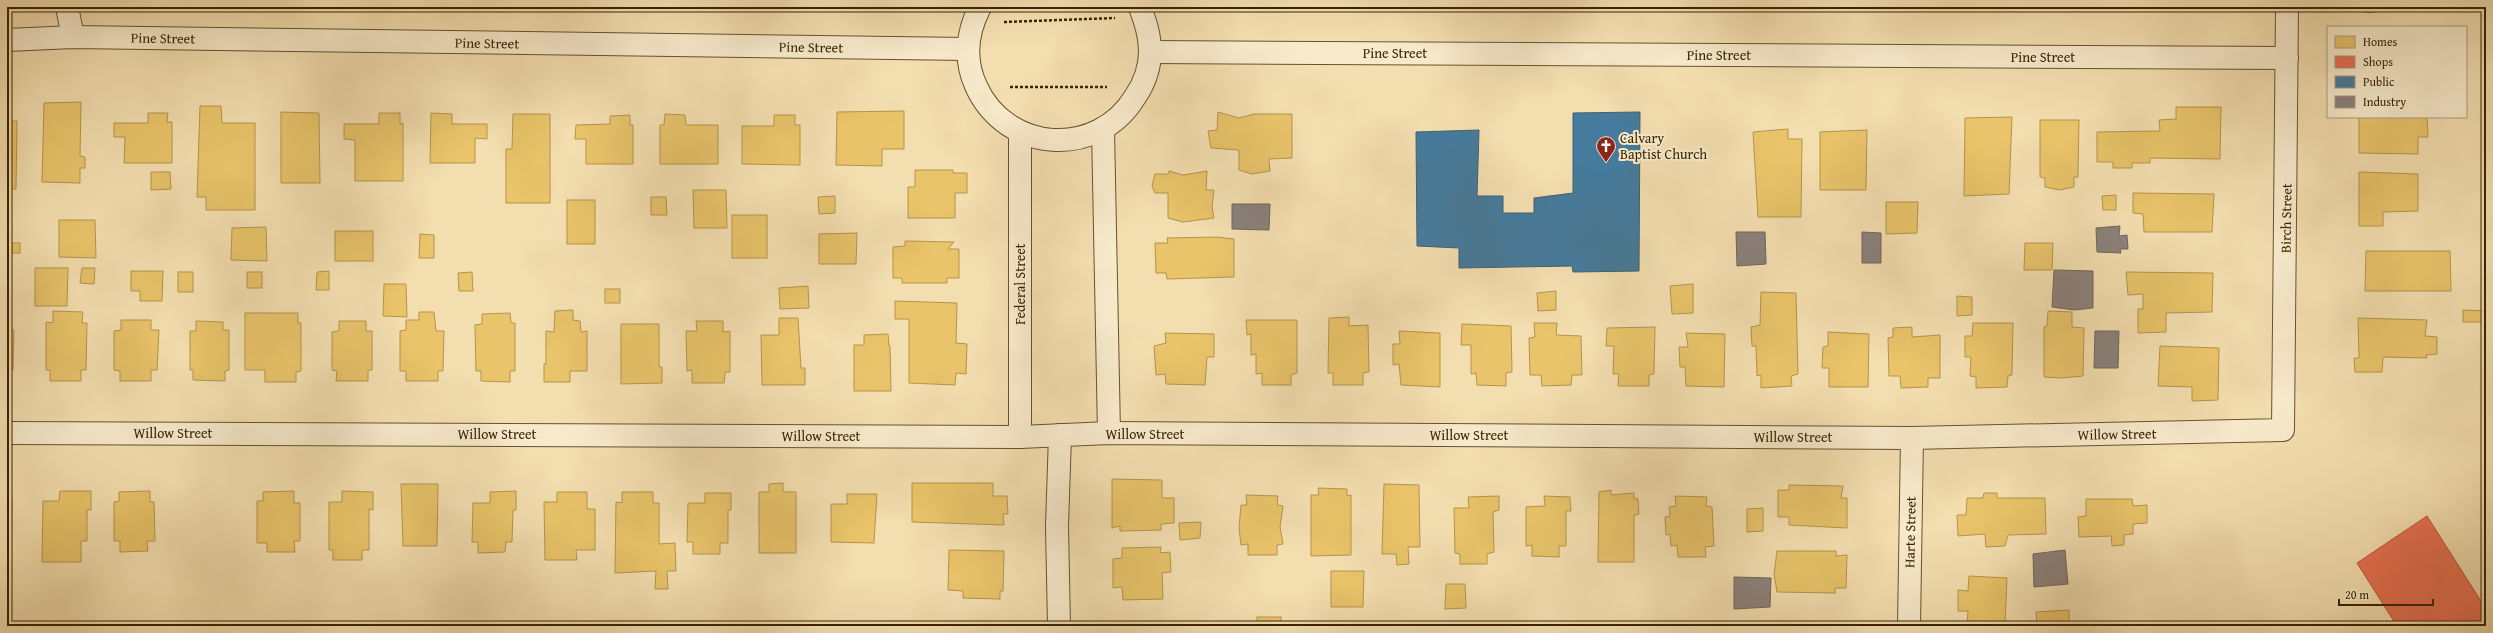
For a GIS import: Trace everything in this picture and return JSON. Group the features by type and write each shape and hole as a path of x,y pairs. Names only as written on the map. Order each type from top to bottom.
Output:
{"street":[{"path":"67,7 73,37"},
{"name":"Birch Street","path":"2283,430 2287,7"},
{"path":"976,15 968,49 971,75 982,98 998,118 1020,132 1047,140 1076,139 1103,129 1128,110 1141,88 1150,52 1148,28 1142,12"},
{"name":"Pine Street","path":"7,40 73,37 968,49"},
{"name":"Pine Street","path":"1150,52 2287,58"},
{"path":"1103,129 1109,433"},
{"name":"Federal Street","path":"1020,132 1020,437"},
{"name":"Willow Street","path":"7,432 1020,437 1109,433 1912,438 2283,430"},
{"path":"1059,626 1057,526 1060,435"},
{"name":"Harte Street","path":"1909,626 1912,438"}],"path":[{"path":"976,15 1142,12"},
{"path":"976,86 1141,88"}],"building: Homes":[{"path":"2356,7 2384,7 2383,11 2369,13 2356,10"},
{"path":"81,102 80,156 85,157 85,168 80,168 80,183 42,182 44,103"},
{"path":"200,106 221,106 222,123 255,123 255,210 206,210 206,197 197,197"},
{"path":"2176,107 2221,107 2220,159 2150,158 2150,163 2132,163 2132,168 2113,168 2113,162 2097,162 2097,132 2160,131 2159,120 2176,119"},
{"path":"904,111 904,149 882,149 882,166 836,165 837,112"},
{"path":"281,112 319,113 320,183 281,183"},
{"path":"1218,112 1239,118 1254,114 1292,114 1292,158 1269,159 1270,171 1252,174 1239,170 1239,150 1211,148 1208,131 1217,130"},
{"path":"148,113 168,113 167,122 172,122 172,163 124,163 125,137 114,137 114,123 148,123"},
{"path":"379,113 400,113 400,124 403,123 403,181 355,181 355,140 344,139 344,124 379,124"},
{"path":"431,113 452,114 452,124 487,124 487,139 475,138 475,163 430,163"},
{"path":"513,114 550,114 550,203 506,203 506,149 512,149"},
{"path":"665,114 685,115 686,125 718,125 718,164 660,164 660,125 664,125"},
{"path":"630,115 630,125 633,125 633,164 586,164 586,139 575,139 576,125 610,124 610,116"},
{"path":"774,115 795,115 795,125 800,125 800,165 742,164 742,126 774,126"},
{"path":"2012,117 2009,194 1964,196 1965,118"},
{"path":"2359,118 2427,118 2428,137 2418,137 2418,154 2359,153"},
{"path":"2040,120 2079,120 2078,177 2074,177 2074,187 2059,190 2045,187 2045,178 2040,177"},
{"path":"7,121 17,121 16,189 7,189"},
{"path":"1788,129 1788,139 1802,139 1801,217 1758,217 1753,132"},
{"path":"1867,130 1866,190 1820,190 1820,132"},
{"path":"915,170 953,170 953,173 967,173 967,193 955,193 955,218 908,218 908,187 915,187"},
{"path":"1169,171 1183,175 1207,171 1206,190 1214,190 1212,207 1214,218 1183,222 1168,218 1168,193 1155,193 1152,186 1155,174 1168,174"},
{"path":"151,172 170,172 171,189 151,190"},
{"path":"2359,172 2418,174 2418,211 2383,212 2383,226 2359,226"},
{"path":"693,190 726,190 727,228 694,228"},
{"path":"2133,193 2214,194 2212,232 2144,232 2143,214 2133,213"},
{"path":"2116,195 2116,210 2103,210 2102,196"},
{"path":"835,196 835,213 819,214 818,197"},
{"path":"651,197 666,197 667,215 651,215"},
{"path":"567,200 595,200 595,244 567,244"},
{"path":"1886,202 1918,202 1917,233 1886,234"},
{"path":"732,215 767,215 767,258 732,258"},
{"path":"59,220 95,220 96,258 59,257"},
{"path":"266,227 267,261 231,260 232,228"},
{"path":"335,231 373,231 373,261 335,261"},
{"path":"857,233 856,264 819,264 819,234"},
{"path":"420,234 434,235 434,258 419,258"},
{"path":"1217,237 1234,239 1234,277 1167,279 1166,273 1156,273 1155,243 1168,243 1167,238"},
{"path":"905,241 954,242 948,249 959,249 959,278 947,278 947,283 902,283 902,278 893,278 893,247 905,246"},
{"path":"7,243 20,243 20,253 7,253"},
{"path":"2025,243 2053,243 2052,270 2024,270"},
{"path":"2366,251 2450,251 2451,291 2365,291"},
{"path":"35,268 68,268 67,306 35,306"},
{"path":"82,268 95,268 94,284 80,283"},
{"path":"131,271 163,271 162,301 140,301 140,291 131,291"},
{"path":"329,271 329,290 316,290 317,272"},
{"path":"178,272 193,272 193,292 178,292"},
{"path":"247,272 262,272 262,288 247,288"},
{"path":"472,272 473,291 459,291 458,273"},
{"path":"2126,272 2213,273 2212,312 2166,313 2166,332 2138,333 2138,309 2143,309 2143,294 2128,295"},
{"path":"384,284 406,284 407,317 383,316"},
{"path":"1693,284 1693,313 1672,314 1670,286"},
{"path":"808,286 809,308 780,309 779,288"},
{"path":"605,289 620,289 620,303 605,303"},
{"path":"1556,291 1556,310 1538,311 1537,293"},
{"path":"1761,292 1796,293 1798,374 1791,376 1792,386 1761,388 1761,375 1757,376 1756,346 1752,346 1751,327 1760,325"},
{"path":"1957,296 1972,297 1972,315 1957,316"},
{"path":"895,301 957,303 956,343 967,344 966,374 956,373 955,385 909,383 909,319 895,319"},
{"path":"573,310 573,320 580,321 581,332 587,331 587,371 570,371 570,382 544,382 544,364 546,364 546,331 554,332 555,311"},
{"path":"2463,310 2486,311 2486,322 2463,322"},
{"path":"53,311 83,312 82,323 87,323 86,370 81,370 81,381 50,381 50,370 46,370 46,322 53,323"},
{"path":"2048,311 2072,312 2072,327 2084,328 2083,376 2061,378 2044,377 2044,327 2047,326"},
{"path":"419,312 434,312 436,331 444,331 443,371 438,371 438,381 406,381 406,371 400,371 400,331 406,330 406,320 419,320"},
{"path":"245,313 298,313 298,323 301,323 301,371 296,372 296,382 265,382 265,370 245,370"},
{"path":"510,313 511,323 515,323 515,371 510,371 510,382 481,381 481,371 476,371 475,325 482,324 482,314"},
{"path":"1349,317 1349,326 1368,325 1369,372 1363,373 1363,385 1333,385 1333,373 1328,373 1329,318"},
{"path":"779,318 798,318 801,368 805,368 805,385 762,385 761,335 779,335"},
{"path":"2358,318 2427,320 2425,336 2437,337 2437,354 2426,355 2427,358 2383,357 2382,372 2355,372 2354,358 2359,358"},
{"path":"121,320 151,320 151,330 159,330 157,370 151,370 151,381 120,381 120,371 114,370 114,331 121,330"},
{"path":"1246,320 1297,320 1297,373 1291,375 1291,385 1262,385 1262,373 1256,374 1256,354 1251,355 1251,334 1247,335"},
{"path":"196,321 223,322 223,330 229,330 229,370 225,371 225,381 193,380 193,370 190,370 190,331 196,331"},
{"path":"339,321 366,321 366,331 372,331 372,370 368,370 368,381 336,381 337,371 332,370 332,332 339,331"},
{"path":"696,321 723,321 723,332 730,331 730,372 725,372 724,383 692,383 692,370 687,371 686,331 697,331"},
{"path":"1534,323 1557,323 1556,335 1581,336 1582,375 1572,375 1571,385 1542,386 1541,375 1530,375 1529,338 1535,337"},
{"path":"1973,323 2013,323 2012,375 2008,376 2007,387 1976,388 1976,377 1970,376 1971,357 1965,357 1965,336 1972,336"},
{"path":"621,324 659,324 659,367 662,367 662,383 621,384"},
{"path":"1462,324 1511,326 1512,372 1506,373 1506,386 1477,385 1476,373 1471,374 1471,345 1461,345"},
{"path":"1655,327 1654,374 1649,375 1649,386 1618,386 1619,374 1613,374 1614,346 1606,346 1607,328"},
{"path":"1912,327 1912,337 1940,335 1940,378 1928,378 1928,387 1901,388 1900,376 1889,376 1888,338 1893,337 1893,328"},
{"path":"7,330 14,330 13,370 9,370 8,381"},
{"path":"1399,331 1440,333 1440,387 1401,385 1399,364 1393,365 1393,344 1400,344"},
{"path":"1828,332 1869,334 1868,387 1829,387 1829,368 1822,368 1823,347 1828,346"},
{"path":"1165,333 1214,334 1214,357 1207,357 1205,385 1166,384 1165,374 1156,375 1154,346 1166,343"},
{"path":"1686,333 1725,334 1724,387 1686,386 1685,367 1680,367 1679,347 1688,347"},
{"path":"888,334 890,346 891,391 854,391 854,345 864,345 864,335"},
{"path":"2160,346 2219,348 2218,400 2192,401 2192,387 2158,386"},
{"path":"1112,479 1162,480 1162,498 1174,498 1174,523 1161,524 1161,530 1120,531 1120,526 1112,528"},
{"path":"783,483 783,492 796,492 796,553 759,553 759,492 769,492 769,484"},
{"path":"912,483 993,483 993,496 1007,496 1008,514 1003,514 1004,525 912,522"},
{"path":"401,484 438,484 437,546 403,546"},
{"path":"1384,484 1419,485 1420,547 1408,547 1409,564 1397,565 1396,554 1382,554"},
{"path":"1789,485 1843,486 1841,498 1847,498 1847,528 1789,525 1789,517 1778,517 1778,490 1789,490"},
{"path":"1318,488 1347,489 1347,496 1351,495 1351,555 1311,556 1311,495 1319,495"},
{"path":"1611,490 1611,495 1634,493 1634,498 1638,499 1639,514 1634,515 1634,562 1598,562 1599,492"},
{"path":"60,491 91,491 91,510 87,510 87,541 81,541 81,562 42,562 43,501 59,501"},
{"path":"150,491 150,502 154,502 155,541 147,541 148,551 120,552 120,541 114,541 114,502 119,501 119,492"},
{"path":"294,491 294,503 300,503 300,541 294,541 295,552 267,552 267,543 257,543 257,501 263,501 263,492"},
{"path":"342,491 373,492 373,510 369,509 369,550 362,550 362,560 333,560 333,550 329,550 329,502 342,502"},
{"path":"516,491 516,510 513,510 512,542 506,542 505,552 478,553 478,542 472,542 473,503 490,503 490,492"},
{"path":"557,492 587,492 587,509 595,509 595,550 576,550 577,560 545,560 544,502 557,502"},
{"path":"622,492 653,492 653,503 659,503 659,544 675,543 676,571 667,571 668,589 655,589 656,571 615,573 616,502 622,503"},
{"path":"705,493 731,493 731,510 728,510 728,543 720,543 720,554 693,554 693,542 687,542 688,503 705,503"},
{"path":"1984,493 1997,493 1997,498 2045,498 2046,534 2008,535 2005,546 1986,547 1985,534 1958,536 1957,515 1966,515 1967,498 1983,498"},
{"path":"847,494 877,494 874,543 831,542 831,504 847,504"},
{"path":"1246,495 1278,496 1277,505 1283,506 1280,527 1283,544 1277,545 1277,555 1248,555 1248,544 1241,545 1239,528 1241,505 1247,505"},
{"path":"1499,496 1499,510 1493,512 1494,552 1487,554 1487,564 1460,564 1460,554 1455,553 1454,508 1469,508 1468,497"},
{"path":"1544,496 1570,497 1571,511 1566,511 1566,546 1559,546 1559,557 1532,556 1532,545 1526,546 1526,507 1545,506"},
{"path":"1675,496 1707,497 1706,506 1712,507 1714,546 1705,547 1706,557 1678,557 1677,545 1671,546 1670,534 1666,535 1665,517 1670,516 1669,507 1676,506"},
{"path":"2086,499 2132,499 2133,506 2147,505 2147,523 2133,524 2133,534 2124,535 2124,545 2112,546 2111,536 2079,537 2078,517 2086,516"},
{"path":"7,501 12,501 11,575 7,575"},
{"path":"1763,508 1763,531 1747,532 1747,509"},
{"path":"1201,522 1200,538 1180,540 1179,523"},
{"path":"1161,547 1160,553 1170,552 1171,572 1162,573 1163,599 1123,600 1122,587 1113,588 1113,559 1122,558 1122,548"},
{"path":"949,550 1004,551 1003,591 1000,591 1000,599 963,598 963,591 948,590"},
{"path":"1777,551 1836,551 1836,556 1847,555 1846,588 1835,588 1835,593 1777,592 1774,574"},
{"path":"1331,571 1364,571 1363,607 1331,607"},
{"path":"1969,576 2007,578 2005,626 1967,625 1968,611 1958,611 1958,590 1968,591"},
{"path":"1446,584 1465,584 1466,608 1445,609"},
{"path":"2069,610 2069,626 2037,626 2036,612"},
{"path":"1257,617 1281,617 1281,626 1257,626"},
{"path":"942,622 990,623 990,626 941,626"},
{"path":"1152,624 1171,624 1152,626"},
{"path":"1792,624 1847,625 1791,626"}],"building: Shops":[{"path":"2427,516 2486,609 2486,626 2397,626 2357,563"}],"building: Public":[{"name":"Calvary Baptist Church","path":"1640,112 1639,271 1573,272 1572,266 1459,268 1459,248 1417,246 1416,132 1479,130 1477,196 1503,196 1503,213 1534,213 1534,198 1573,193 1573,113"}],"building: Industry":[{"path":"1232,204 1270,204 1269,230 1232,229"},
{"path":"2120,226 2119,236 2127,235 2128,249 2120,249 2121,253 2097,252 2096,228"},
{"path":"1736,232 1765,232 1766,264 1737,266"},
{"path":"1862,232 1881,233 1881,263 1862,263"},
{"path":"2054,270 2093,271 2093,308 2074,310 2052,307"},
{"path":"2095,331 2119,331 2118,368 2094,368"},
{"path":"2065,550 2068,584 2034,587 2033,554"},
{"path":"1734,577 1771,578 1770,607 1734,609"}],"place":[{"name":"Calvary Baptist Church","path":"1606,163"}]}
